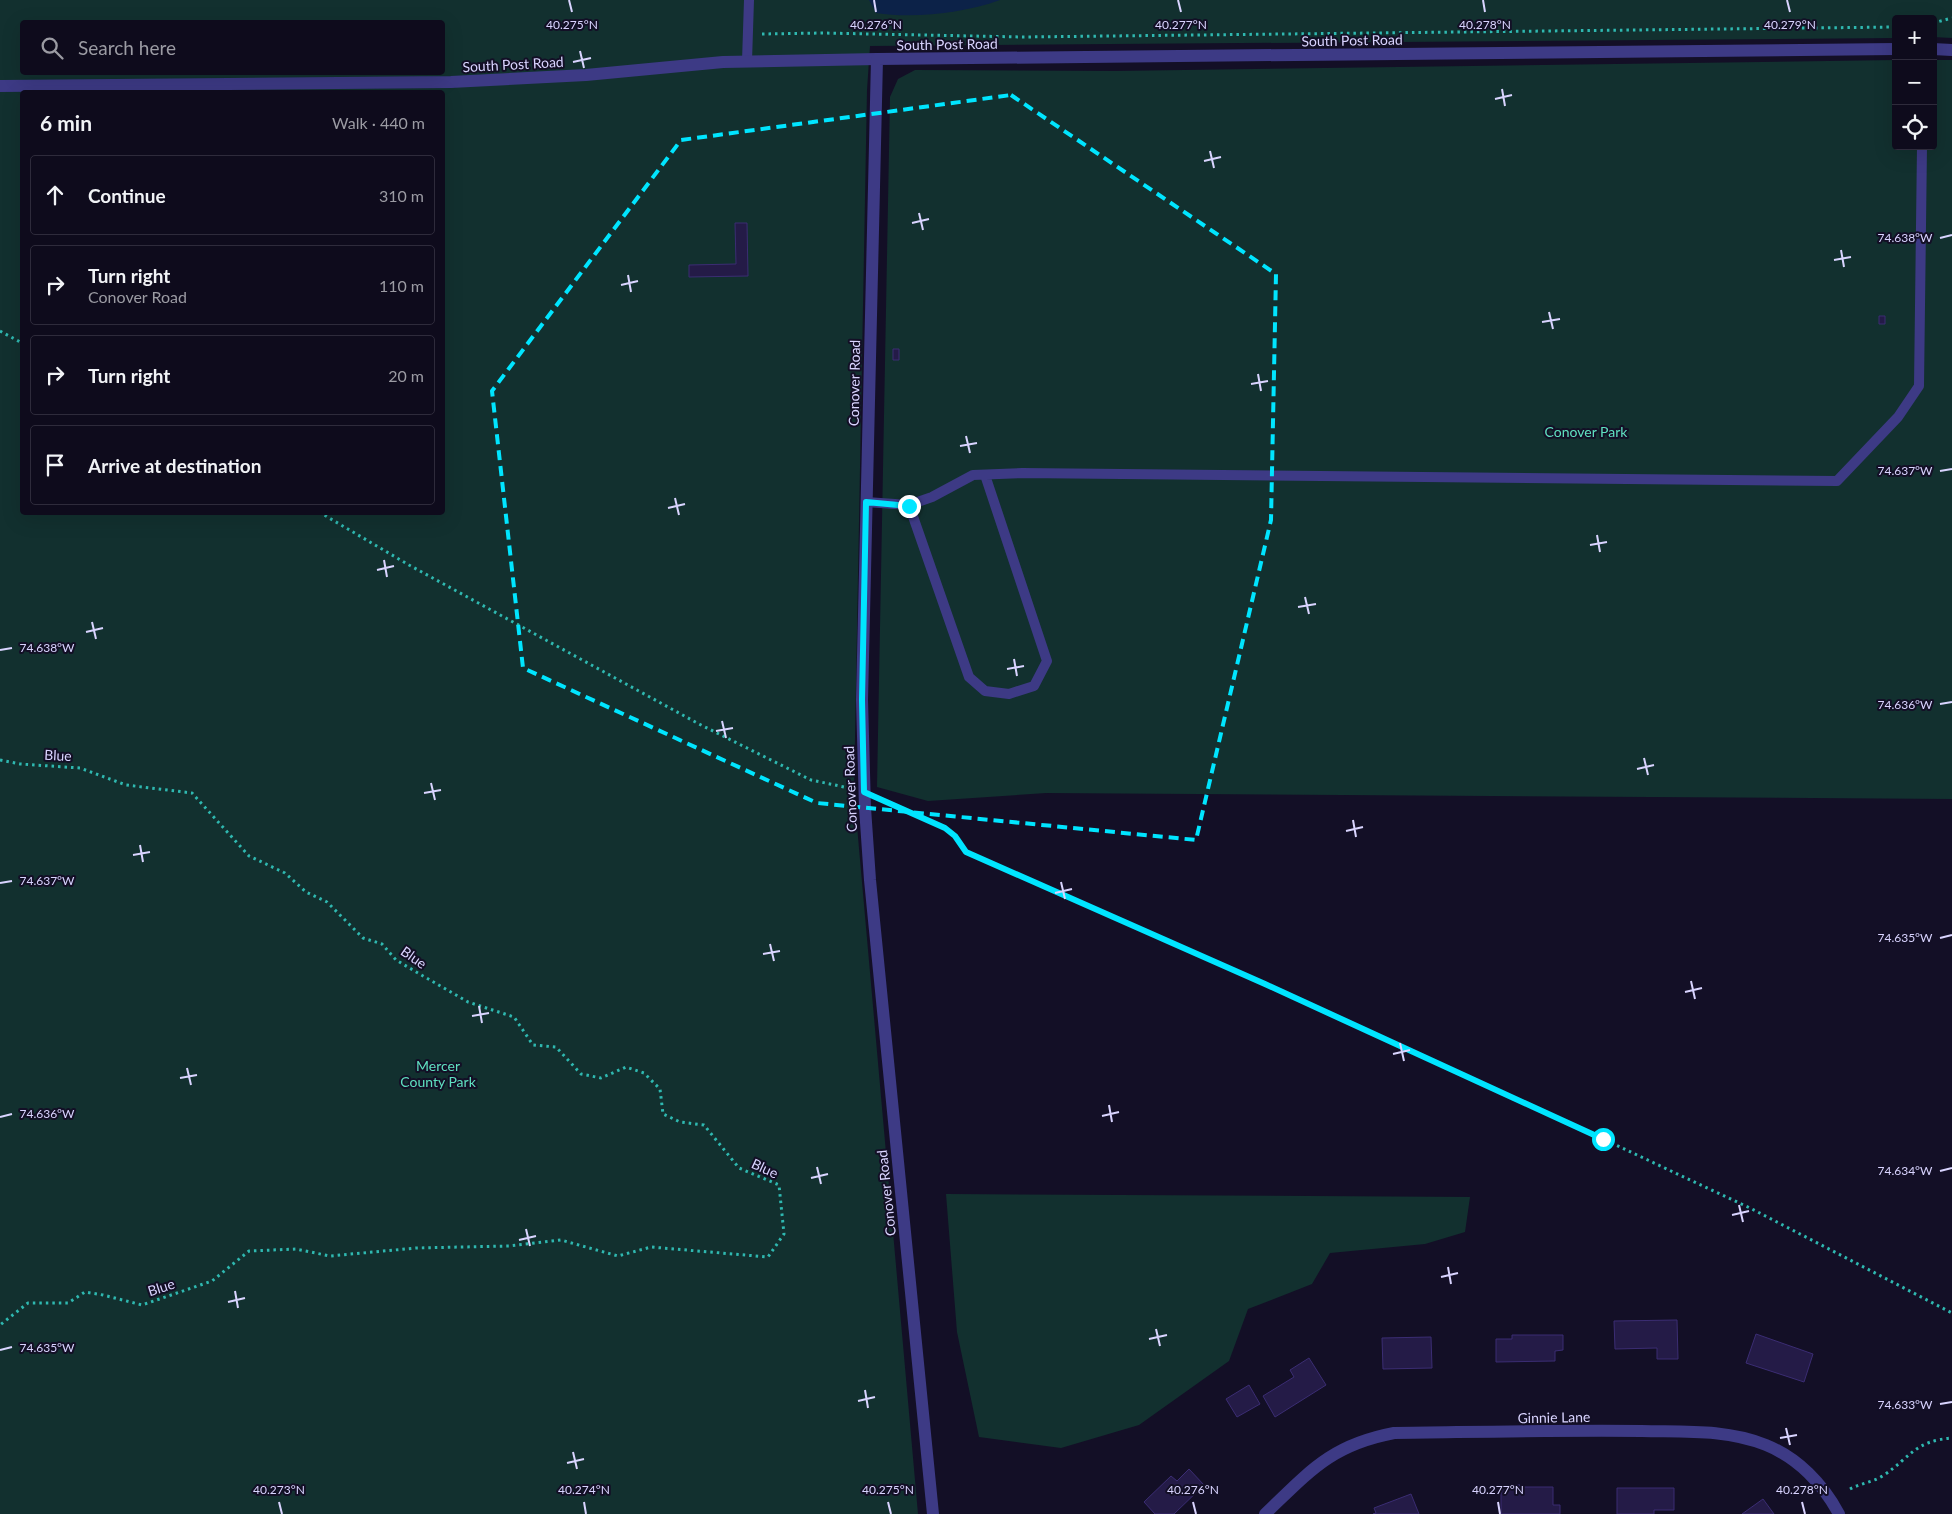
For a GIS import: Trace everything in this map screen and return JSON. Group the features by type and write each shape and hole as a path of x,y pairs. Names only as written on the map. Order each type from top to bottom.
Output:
{"street":[{"name":"South Post Road","path":"0,86 451,82 586,75 747,61 1892,49"},
{"path":"1937,49 1952,50"},
{"name":"Conover Road","path":"877,59 862,700 864,792 870,880 933,1514"},
{"name":"Ginnie Lane","path":"1265,1514 1324,1460 1346,1447 1369,1438 1394,1433 1621,1431 1720,1433 1741,1436 1766,1445 1796,1462 1810,1474 1832,1500 1839,1514"}],"lane":[{"path":"747,61 749,0"},
{"path":"866,502 909,506 932,497 973,475 1032,473 1838,481 1898,417 1919,386 1922,150"},
{"path":"909,506 969,677 985,692 1009,694 1034,686 1047,661 985,475"}],"path":[{"path":"1937,22 1952,18"},
{"path":"749,36 770,33 822,33 1022,37 1892,27"},
{"path":"0,331 20,342"},
{"path":"324,515 408,565 700,724 810,780 864,792 945,828 955,836 966,852 1265,984 1752,1209 1952,1313"},
{"name":"Blue","path":"0,760 20,764 80,768 126,785 192,793 249,856 285,873 306,892 327,902 364,938 382,944 396,960 468,1002 514,1017 534,1045 556,1047 581,1074 601,1078 626,1067 644,1073 660,1089 663,1114 680,1122 704,1126 739,1168 779,1185 784,1234 768,1257 651,1247 618,1256 561,1240 509,1246 416,1248 330,1256 296,1248 249,1251 212,1281 173,1296 142,1305 85,1292 68,1303 28,1303 0,1325"},
{"path":"1850,1489 1862,1483 1876,1480 1916,1447 1952,1438"}],"highlighted area":[{"path":"1011,95 1276,274 1271,520 1196,840 817,803 523,668 492,391 681,140"}],"green space":[{"name":"Mercer County Park","path":"0,0 1952,0 1952,38 1937,37 1937,15 1892,15 1892,38 870,46 867,90 854,792 918,1514 0,1514"},
{"name":"Conover Park","path":"1892,60 1892,150 1937,150 1937,60 1952,60 1952,799 1046,793 928,801 877,787 890,97 898,79 915,70 1115,71"},
{"path":"946,1194 1470,1197 1465,1232 1425,1244 1330,1253 1312,1284 1248,1309 1229,1361 1139,1425 1061,1448 979,1437 957,1332"}],"water":[{"path":"869,0 1000,0 986,5 939,14 891,15 876,13"}],"building":[{"path":"735,223 747,223 748,276 689,277 689,265 736,264"},
{"path":"1879,316 1885,316 1885,324 1879,324"},
{"path":"893,349 899,349 899,360 893,360"},
{"path":"1677,1320 1678,1359 1657,1359 1657,1348 1615,1349 1614,1321"},
{"path":"1756,1334 1813,1354 1804,1382 1746,1363"},
{"path":"1512,1335 1563,1335 1563,1350 1555,1351 1555,1361 1496,1362 1496,1339 1512,1339"},
{"path":"1431,1337 1432,1368 1383,1369 1382,1338"},
{"path":"1309,1358 1326,1385 1275,1417 1263,1396 1294,1377 1290,1370"},
{"path":"1249,1385 1260,1404 1237,1417 1226,1399"},
{"path":"1189,1469 1204,1485 1174,1514 1155,1514 1144,1502 1171,1476 1177,1481"},
{"path":"1501,1485 1553,1487 1553,1505 1560,1505 1560,1514 1501,1514"},
{"path":"1617,1488 1674,1488 1674,1510 1654,1510 1654,1514 1617,1514"},
{"path":"1411,1494 1419,1514 1373,1514 1376,1513 1374,1508"},
{"path":"1763,1499 1774,1514 1742,1514"}],"route":[{"path":"909,506 866,502 862,700 864,792 945,828 955,836 966,852 1265,984 1603,1139"}]}
